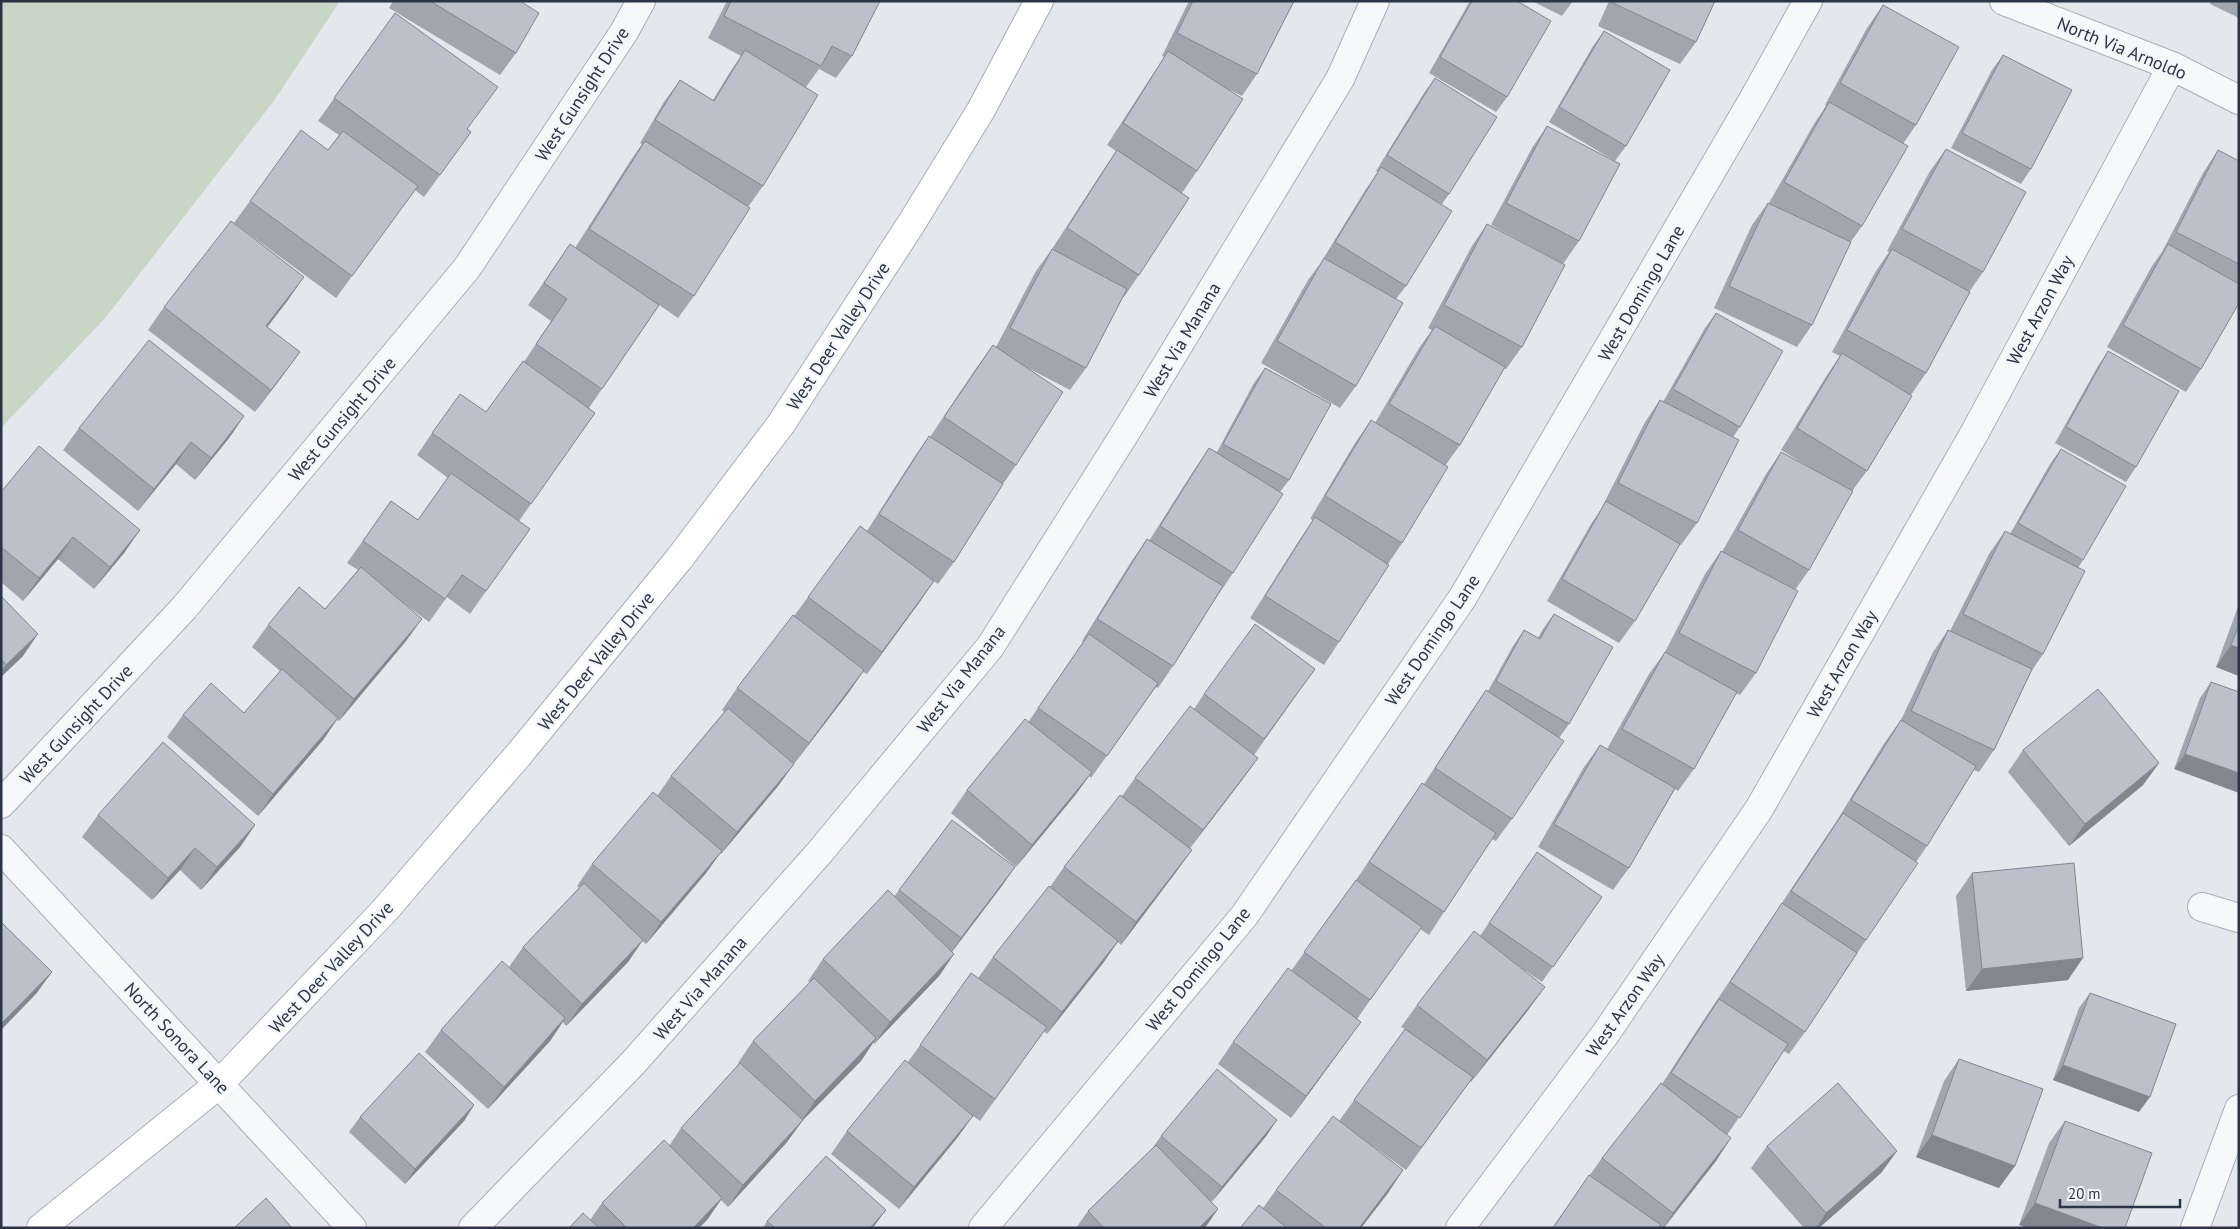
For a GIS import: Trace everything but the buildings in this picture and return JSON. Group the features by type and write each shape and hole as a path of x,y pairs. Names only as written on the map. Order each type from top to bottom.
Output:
{"street":[{"name":"West Gunsight Drive","path":"1,804 184,608 467,268 624,32 641,1"},
{"name":"West Deer Valley Drive","path":"41,1228 219,1084 385,910 520,753 679,559 781,424 911,224 981,110 1039,1"},
{"name":"West Via Manana","path":"473,1228 633,1063 820,852 990,647 1130,427 1340,79 1375,1"},
{"name":"West Domingo Lane","path":"983,1228 1244,916 1463,597 1754,98 1808,1"},
{"name":"North Via Arnoldo","path":"2004,1 2172,66 2239,100"},
{"name":"West Arzon Way","path":"1460,1228 1606,1033 1759,808 1975,432 2172,66"},
{"name":"North Sonora Lane","path":"1,849 352,1228"},
{"path":"2202,907 2239,918"},
{"path":"2195,1228 2239,1109"}],"green space":[{"path":"1,1 340,1 273,102 106,317 1,428"}]}
